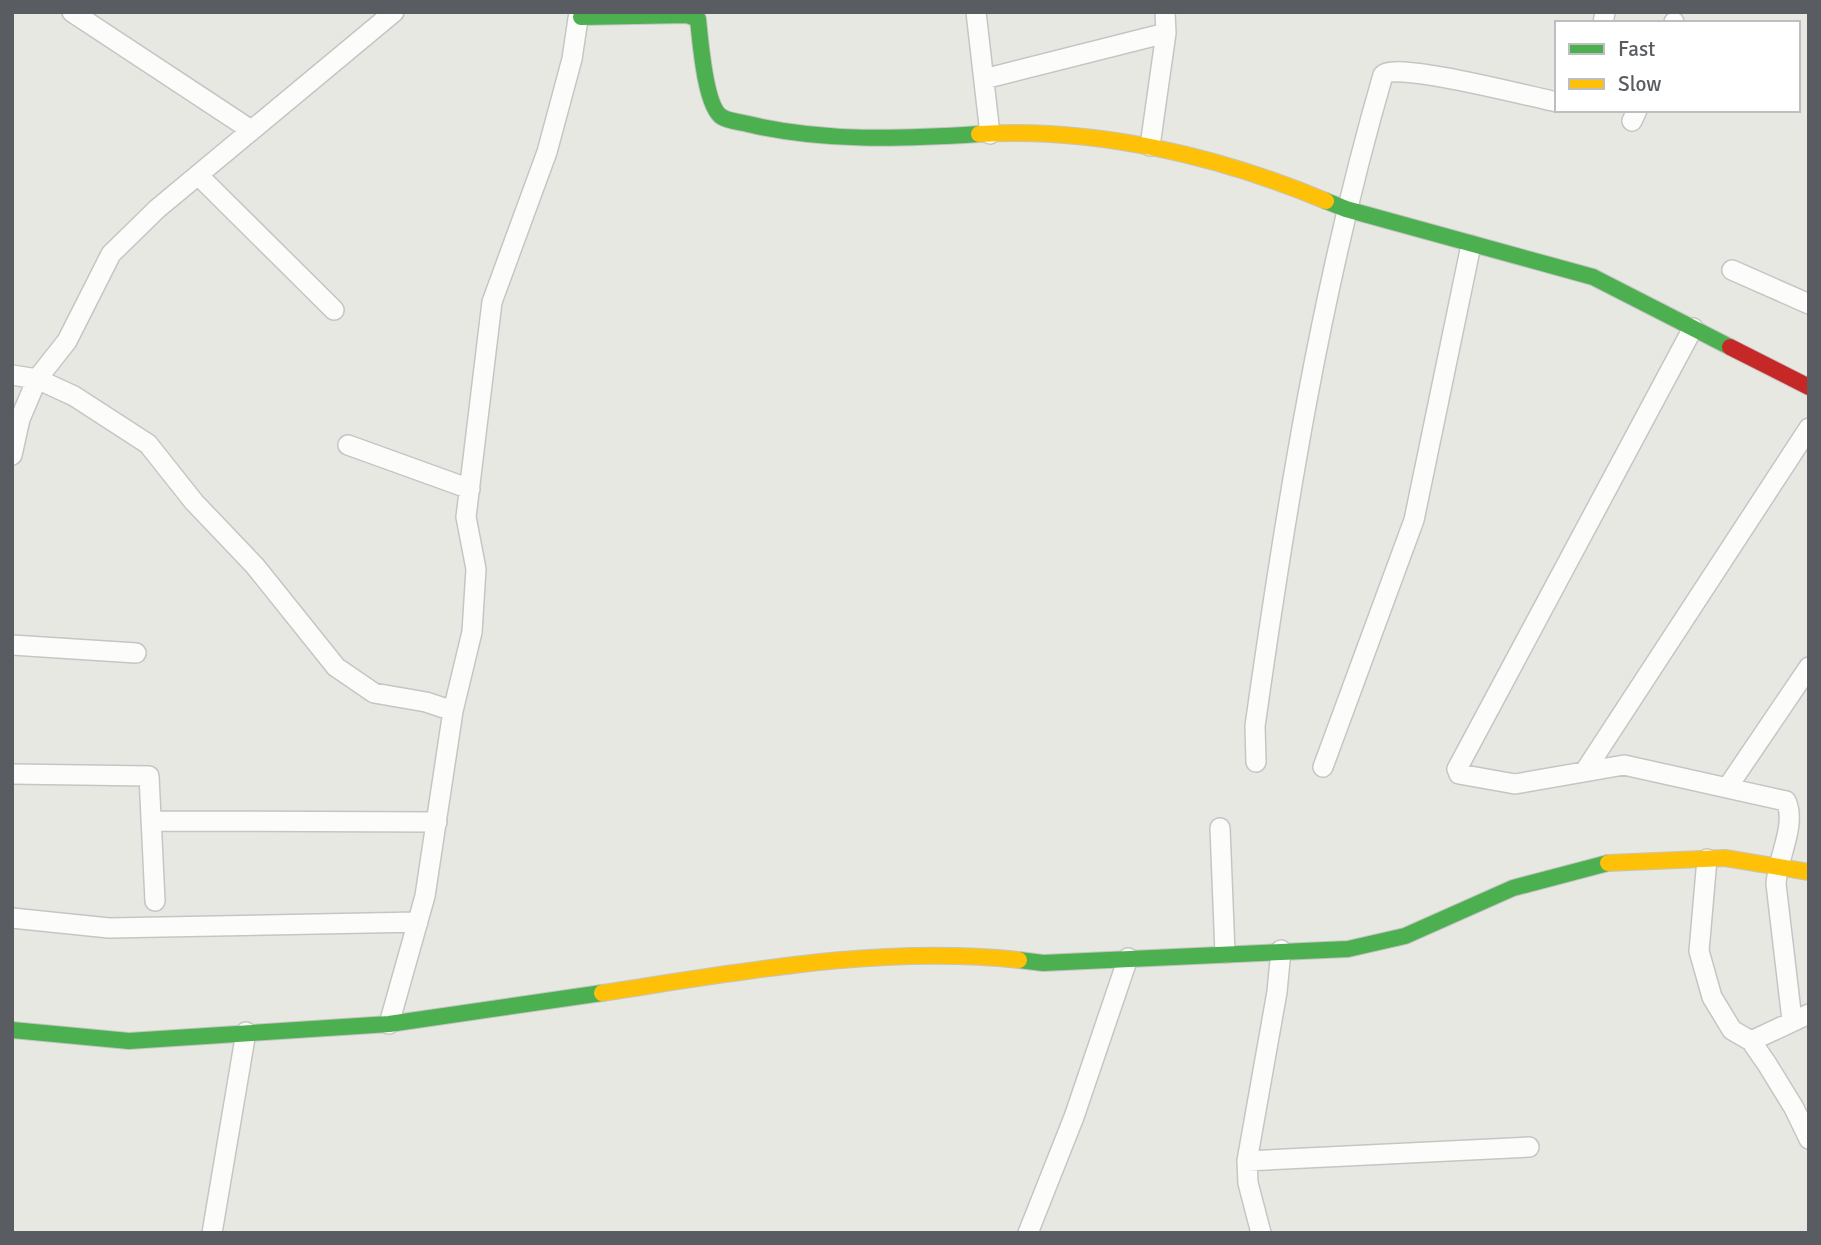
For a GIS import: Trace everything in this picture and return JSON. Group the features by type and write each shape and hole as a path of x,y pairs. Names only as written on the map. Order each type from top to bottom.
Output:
{"street":[{"path":"72,12 251,130"},
{"path":"12,456 20,419 37,379 67,341 111,254 157,209 394,12"},
{"path":"975,12 990,134"},
{"path":"1150,146 1166,33 1165,12"},
{"path":"389,1024 418,922 437,822 453,712 472,632 476,569 466,517 492,302 547,152 580,15 687,15 698,19 702,57 714,108 721,117 781,132 835,136 1014,132 1150,146 1286,184 1346,209 1593,277 1809,387"},
{"path":"984,79 1166,33"},
{"path":"1256,762 1255,726 1287,500 1346,209 1364,136 1386,71 1418,73 1555,102"},
{"path":"198,175 334,310"},
{"path":"1323,767 1414,520 1471,245"},
{"path":"1732,270 1809,304"},
{"path":"1693,328 1457,769 1459,774 1473,779 1515,784 1624,765 1786,801 1788,811 1785,840 1776,867 1776,884 1801,1017 1751,1041"},
{"path":"12,375 37,379 74,396 148,444 194,502 256,565 336,667 374,693 426,702 453,712"},
{"path":"1585,771 1809,428"},
{"path":"348,445 470,489"},
{"path":"12,645 136,653"},
{"path":"1727,788 1809,667"},
{"path":"12,774 149,776 155,901"},
{"path":"152,821 437,822"},
{"path":"1220,828 1225,953"},
{"path":"12,1030 129,1041 389,1024 809,962 969,955 1043,962 1348,949 1405,936 1513,888 1615,861 1725,858 1809,872"},
{"path":"1707,859 1699,951 1712,997 1732,1030 1751,1041 1794,1108 1809,1139"},
{"path":"12,918 109,928 418,922"},
{"path":"1261,1233 1248,1183 1247,1161 1277,992 1281,950"},
{"path":"1028,1233 1074,1117 1128,958"},
{"path":"212,1233 246,1032"},
{"path":"1247,1161 1529,1147"}],"traffic: fast":[{"path":"581,17 687,15 698,19 707,87 716,111 727,120 805,134 863,138 979,134"},
{"path":"1326,201 1346,209 1593,277 1730,347"},
{"path":"1019,960 1043,963 1348,949 1405,936 1513,888 1608,863"},
{"path":"12,1030 129,1041 389,1024 602,993"}],"traffic: slow":[{"path":"979,134 1067,135 1156,148 1243,171 1326,201"},
{"path":"1608,863 1725,858 1809,872"},
{"path":"602,993 758,969 862,958 967,956 1019,960"}],"traffic: jam":[{"path":"1730,347 1809,387"}]}
